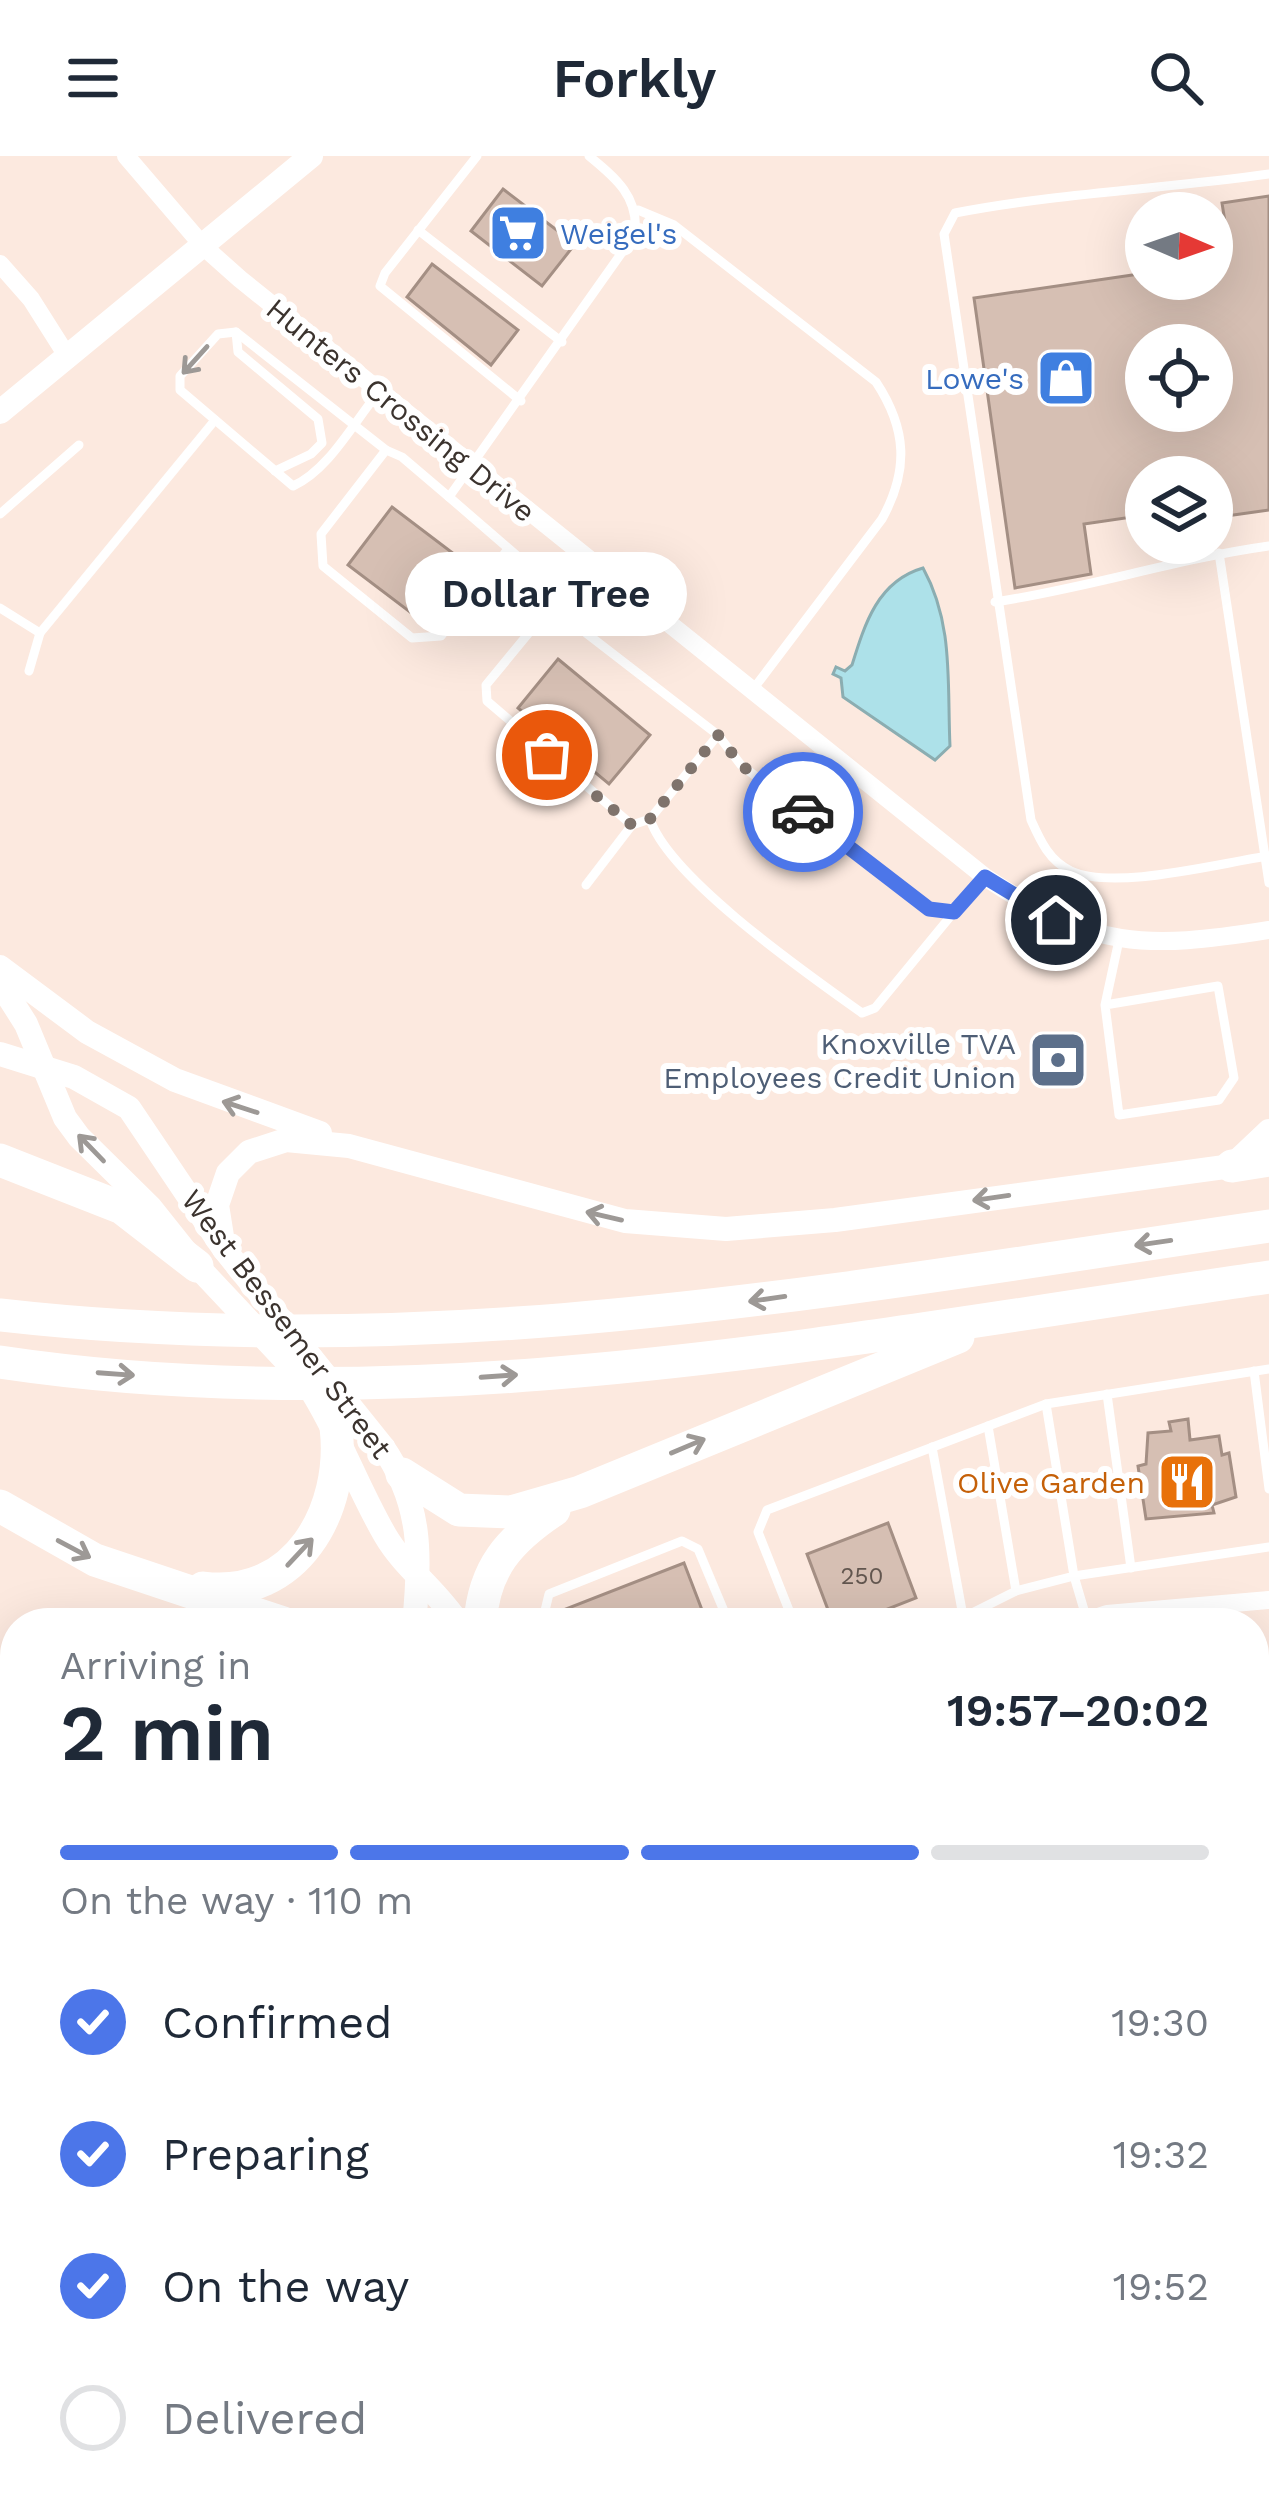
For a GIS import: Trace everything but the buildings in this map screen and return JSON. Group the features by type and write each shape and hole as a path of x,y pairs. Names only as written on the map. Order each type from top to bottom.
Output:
{"highway":[{"path":"0,1160 122,1208 210,1258"},
{"path":"1232,1166 1269,1160"},
{"path":"0,1315 200,1331 351,1334 693,1310 1269,1226"},
{"path":"0,1362 243,1379 382,1381 630,1365 1269,1276"},
{"path":"402,1474 440,1502 483,1514 511,1512 580,1492 881,1364 1046,1309"},
{"path":"154,1582 215,1590 244,1587 298,1557 331,1503 338,1464 336,1427"},
{"path":"482,1608 497,1558 530,1526 580,1492"},
{"path":"0,1506 95,1560 236,1608"}],"main road":[{"path":"0,412 311,156"},
{"path":"0,967 87,1032 175,1080 350,1146 625,1221 770,1228 1232,1166 1269,1131"},
{"name":"West Bessemer Street","path":"0,983 45,1066 65,1118 80,1137 210,1258 402,1474 414,1505 420,1574 416,1608"},
{"name":"West Bessemer Street","path":"0,1054 45,1066 129,1108 210,1258 336,1427 385,1536 446,1608"},
{"path":"210,1258 217,1205 239,1160 286,1140 350,1146"}],"street":[{"name":"Hunters Crossing Drive","path":"126,156 204,247 378,393 985,877 1056,920 1119,940 1192,941 1269,930"},
{"path":"0,264 31,299 69,359"},
{"path":"1202,1608 1269,1600"}],"lane":[{"path":"477,156 380,286 521,401"},
{"path":"589,156 616,178 638,210 674,225 876,382 894,409 904,448 898,489 882,519 751,692"},
{"path":"1266,856 1097,878 1057,862 1031,820 951,299 947,222 955,213 1018,201 1116,195 1269,175"},
{"path":"448,497 521,401 635,234 638,210"},
{"path":"418,230 562,342"},
{"path":"378,393 353,423 309,479 293,485 180,391 180,376 218,334 236,332 353,423 386,450 402,457 545,580 551,606 718,735 741,765 929,909 954,912"},
{"path":"236,332 238,352 318,419 322,430 322,442 311,454 275,471"},
{"path":"29,671 40,633 215,420"},
{"path":"0,514 79,445"},
{"path":"386,450 321,534 323,566 412,638 441,636 508,549"},
{"path":"1233,551 1269,546"},
{"path":"548,591 579,554"},
{"path":"995,602 1090,586 1176,564"},
{"path":"1221,564 1269,883"},
{"path":"551,606 486,685 487,701 632,825"},
{"path":"0,608 40,633"},
{"path":"586,885 632,825 650,819 718,735"},
{"path":"650,819 655,834 703,886 862,1013 875,1008 985,877"},
{"path":"1105,1005 1218,986 1234,1078 1228,1091 1219,1100 1120,1115 1105,1005 1119,940"},
{"path":"788,1608 758,1532 767,1510 1046,1404 1269,1369"},
{"path":"1254,1371 1269,1489"},
{"path":"1108,1394 1132,1568"},
{"path":"1046,1404 1081,1608"},
{"path":"988,1426 1016,1591"},
{"path":"932,1447 962,1608"},
{"path":"546,1608 549,1594 682,1541 698,1550 723,1608"},
{"path":"980,1608 1016,1591 1074,1576 1269,1547"}],"water":[{"path":"923,568 940,611 947,654 950,746 935,760 843,697 841,678 833,674 836,667 845,671 852,665 868,619 884,593"}],"way so far":[{"path":"547,755 632,825 650,819 718,735 741,765 803,812"}],"place":[{"name":"Weigel's","path":"518,233"},
{"name":"Lowe's","path":"1066,378"},
{"name":"Dollar Tree","path":"547,755"},
{"name":"Knoxville TVA Employees Credit Union","path":"1058,1060"},
{"name":"Olive Garden","path":"1187,1482"}],"route":[{"path":"803,812 929,909 954,912 985,877 1056,920"}]}
